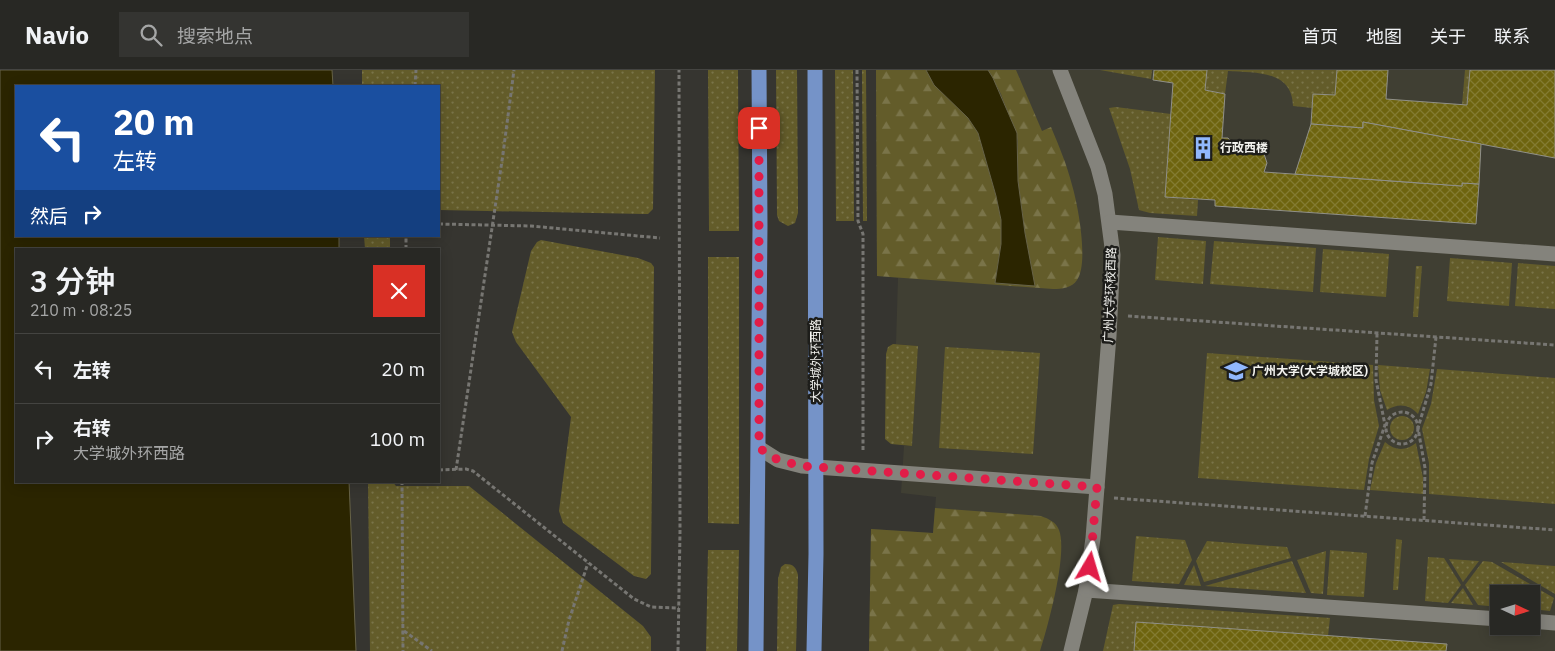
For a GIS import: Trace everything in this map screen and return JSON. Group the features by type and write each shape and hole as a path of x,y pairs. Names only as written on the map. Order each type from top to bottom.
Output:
{"main road":[{"path":"756,651 759,448 759,70"},
{"name":"大学城外环西路","path":"814,651 816,467 815,70"}],"lane":[{"name":"广州大学环校西路","path":"1060,70 1098,167 1106,194 1110,222 1113,274 1093,538 1086,590 1071,651"},
{"path":"1110,222 1555,254"},
{"path":"759,448 778,460 816,467 1097,492"},
{"path":"1086,590 1490,618"},
{"path":"1540,622 1555,623"}],"path":[{"path":"415,85 416,70"},
{"path":"456,470 514,70"},
{"path":"678,651 679,70"},
{"path":"857,70 858,221 863,234 863,471"},
{"path":"440,224 531,226 660,238"},
{"path":"1110,315 1555,345"},
{"path":"1377,334 1376,380 1386,431 1391,440 1400,444 1411,442 1415,438 1430,393 1436,337"},
{"path":"1365,516 1372,463 1385,425 1390,416 1400,411 1406,412 1415,418 1418,428 1425,468 1424,520"},
{"path":"440,470 466,469 477,474 634,599 651,607 679,608"},
{"path":"402,483 404,651"},
{"path":"1097,492 1365,516 1555,530"},
{"path":"562,651 588,563"},
{"path":"403,630 432,651"}],"shaded area":[{"path":"0,70 332,70 333,85 15,85 15,237 339,237 339,248 15,248 15,483 349,483 356,651 0,651"},
{"name":"广州大学(大学城校区)","path":"876,70 1555,70 1555,651 869,651 871,529 933,533 936,497 901,493 904,446 912,446 918,346 896,344 898,278 877,276"},
{"path":"926,70 988,70 993,78 1017,133 1018,181 1035,286 995,283 1001,244 1001,220 978,133 968,118 934,85"}],"green space":[{"path":"362,70 655,70 653,209 648,214 440,210 440,85 362,85"},
{"path":"708,70 738,70 739,231 709,231"},
{"path":"776,70 797,70 798,213 795,223 788,226 779,221 777,215"},
{"path":"835,70 853,70 854,221 836,221"},
{"path":"862,70 866,70 867,221 863,221"},
{"path":"876,70 926,70 974,125 996,196 1001,220 1001,244 995,283 1034,286 1018,181 1018,141 1001,94 988,70 1016,70 1042,131 1051,127 1070,178 1079,219 1082,248 1080,272 1075,283 1066,288 1053,289 877,276"},
{"path":"1100,70 1152,70 1151,79"},
{"path":"1207,70 1337,70 1335,95 1313,94 1312,108 1293,106 1291,94 1279,80 1261,73 1228,71 1225,94 1205,90"},
{"path":"1465,70 1470,70 1467,105 1462,105"},
{"path":"1116,107 1171,114 1165,197 1198,200 1197,216 1150,213 1139,210 1130,169 1109,108"},
{"path":"364,237 390,237 390,248 365,248"},
{"path":"1158,237 1206,241 1203,284 1155,280"},
{"path":"541,240 638,258 651,263 654,267 651,574 646,579 634,576 563,523 559,511 571,417 516,342 512,332 531,251 537,242"},
{"path":"1214,241 1316,248 1313,292 1210,284"},
{"path":"1323,249 1389,254 1386,297 1320,292"},
{"path":"708,257 739,257 739,524 708,523"},
{"path":"1450,258 1512,263 1509,306 1447,301"},
{"path":"1518,263 1555,266 1555,309 1515,306"},
{"path":"1416,266 1422,266 1418,317 1413,317"},
{"path":"893,344 918,346 912,446 891,444 885,439 886,354 888,347"},
{"path":"945,347 1040,353 1033,454 939,448"},
{"path":"1207,353 1373,365 1374,400 1379,426 1369,459 1364,490 1198,478"},
{"path":"1378,365 1430,369 1426,392 1418,414 1407,406 1395,406 1387,410 1380,390"},
{"path":"1437,369 1555,378 1555,504 1429,494 1429,463 1422,429 1431,404"},
{"path":"1402,416 1410,420 1414,428 1410,436 1402,440 1394,436 1390,428 1394,420"},
{"path":"1385,442 1400,449 1416,443 1423,478 1423,494 1370,490 1376,463"},
{"path":"368,483 394,483 396,486 469,486 643,626 651,637 651,651 370,651"},
{"path":"935,508 1041,516 1056,525 1061,541 1059,572 1052,608 1040,651 869,651 871,529 933,533"},
{"path":"1136,536 1185,540 1192,560 1179,584 1132,581"},
{"path":"1396,539 1402,540 1398,590 1393,590"},
{"path":"1207,541 1287,547 1291,558 1204,582 1196,561"},
{"path":"708,550 739,550 737,651 706,651"},
{"path":"1330,550 1367,553 1364,597 1327,595"},
{"path":"1326,551 1323,594 1311,593 1297,560"},
{"path":"1428,557 1444,558 1461,585 1448,603 1425,601"},
{"path":"1449,559 1479,561 1463,582"},
{"path":"1292,561 1306,593 1205,586"},
{"path":"1483,561 1492,562 1532,585 1490,585 1490,606 1478,605 1465,585"},
{"path":"1501,562 1555,566 1555,594"},
{"path":"785,564 794,567 798,575 796,651 777,651 778,579 781,567"},
{"path":"1194,565 1201,586 1184,585"},
{"path":"1463,588 1473,605 1451,603"},
{"path":"1540,590 1554,598 1550,611 1540,610"},
{"path":"1113,605 1330,618 1328,636 1136,622 1134,651 1103,651"}],"building":[{"name":"行政西楼","path":"1154,70 1207,70 1205,90 1225,94 1222,138 1228,138 1238,149 1242,146 1252,145 1261,150 1267,163 1264,172 1462,186 1462,183 1479,184 1476,224 1215,206 1215,200 1165,197 1173,83 1153,80"},
{"path":"1337,70 1388,70 1386,99 1467,105 1470,70 1555,70 1555,158 1363,122 1363,128 1311,124 1313,94 1335,95"},
{"path":"1363,122 1481,144 1479,184 1462,183 1462,186 1295,174 1311,124 1363,128"},
{"path":"1136,622 1447,644 1446,651 1134,651"}],"place":[{"name":"行政西楼","path":"1203,148"},
{"name":"广州大学(大学城校区)","path":"1236,371"}],"route":[{"path":"759,128 759,448 778,460 802,466 1097,487 1090,567"}]}
